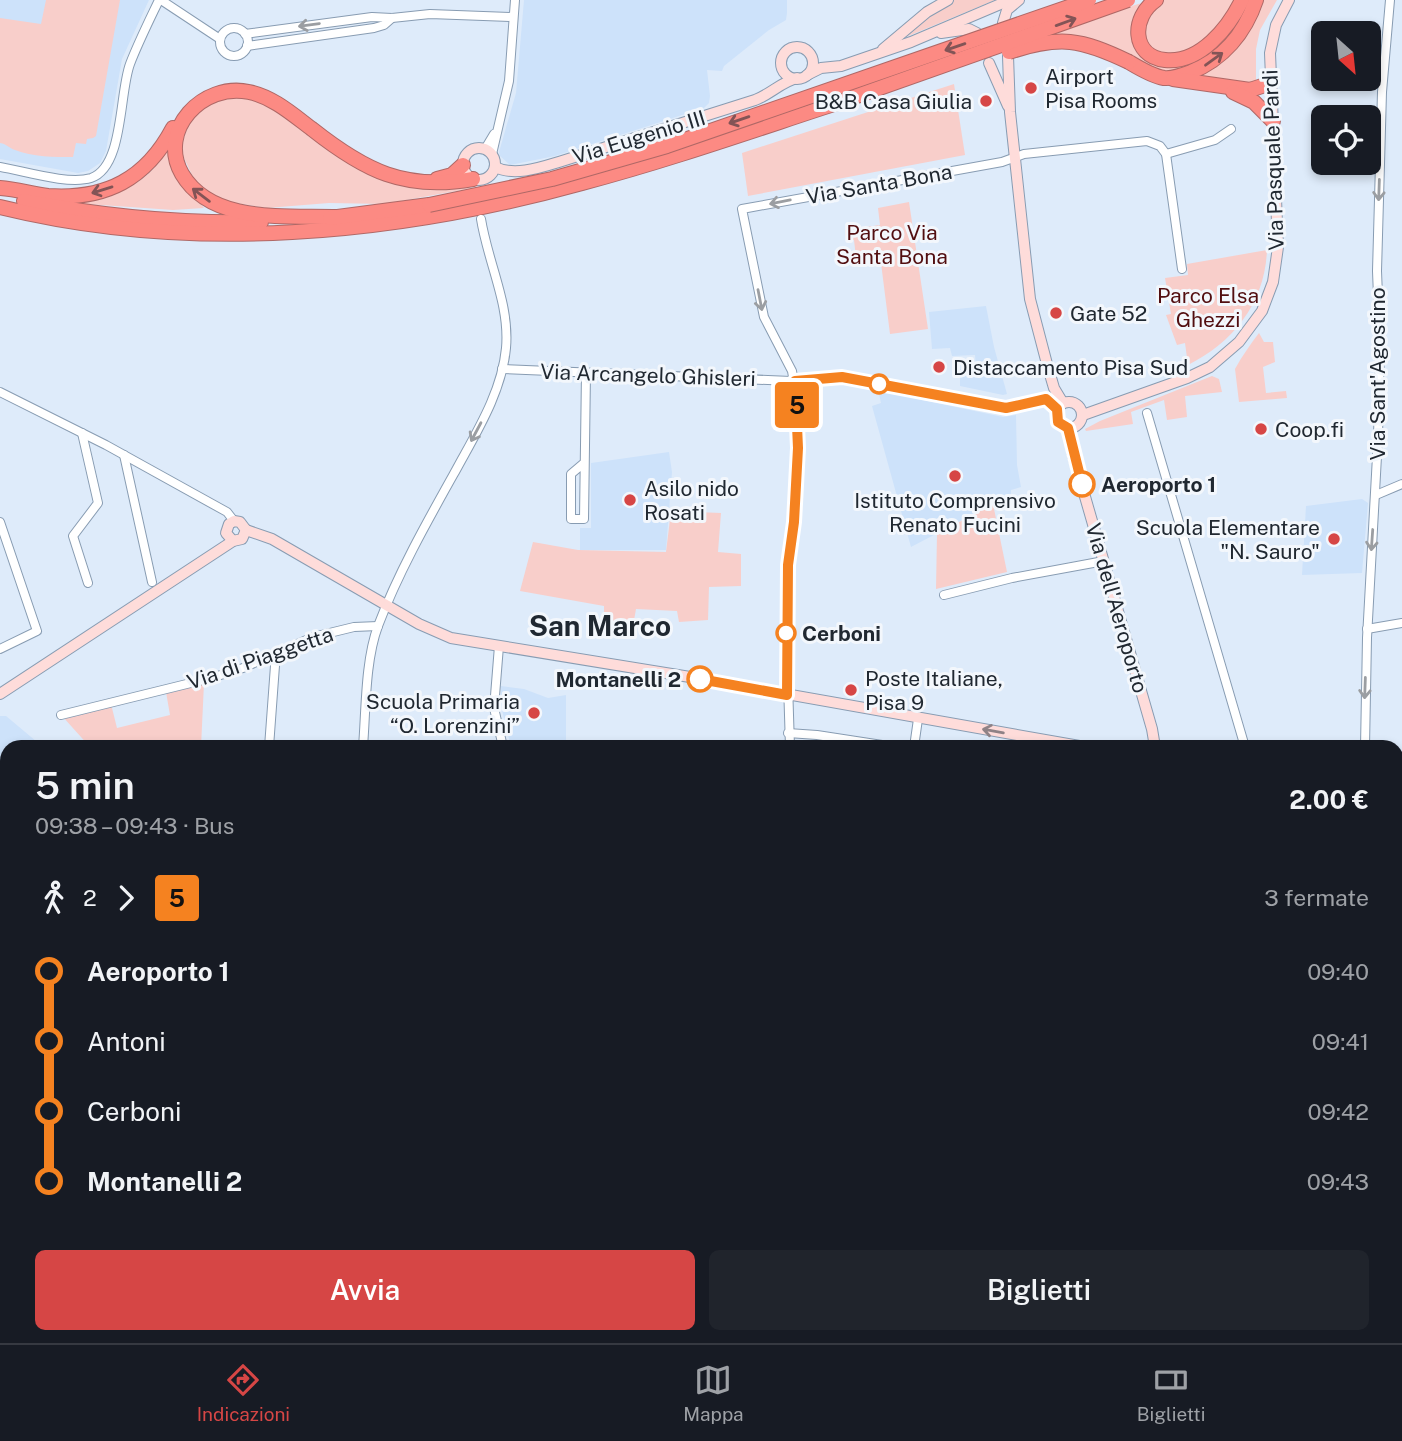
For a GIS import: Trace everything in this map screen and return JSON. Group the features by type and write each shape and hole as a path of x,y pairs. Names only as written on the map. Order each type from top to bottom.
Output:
{"highway":[{"path":"0,195 83,212 226,223 431,210 667,146 1089,0"},
{"path":"0,207 91,225 205,233 306,232 579,184 840,102 1128,0"},
{"path":"1156,0 1143,12 1138,25 1140,40 1147,52 1164,60 1189,56 1219,34 1233,18 1242,0"},
{"path":"1164,78 1202,67 1225,51 1242,30 1255,0"},
{"path":"840,102 934,79 1029,46 1056,41 1081,42 1164,78 1250,89 1270,83"},
{"path":"0,188 63,196 93,193 121,184 139,173 155,156 179,116 192,101 212,89 228,85 246,86 275,96 345,147 387,169 413,176 441,178 452,175 463,165"},
{"path":"1218,86 1254,102 1273,121"},
{"path":"338,217 247,213 220,207 199,194 184,177 175,152 178,132 185,118 195,105 207,97 231,90 248,92 272,100 346,154 386,174 433,184 480,179"}],"street":[{"path":"0,167 75,180 102,172 114,149 129,66 160,0 220,39"},
{"path":"489,151 476,148 469,151 464,158 464,172 480,179 491,175 495,167 489,151 498,129 509,81 515,0"},
{"path":"878,53 927,12 948,0"},
{"name":"Via Eugenio III","path":"480,179 514,176 696,120 762,97 782,83 821,68 878,53 1010,0"},
{"path":"1003,23 1007,10 1019,0"},
{"name":"Via Sant'Agostino","path":"1364,740 1380,352 1377,271 1381,138 1390,0"},
{"name":"Via Pasquale Pardi","path":"1083,415 1204,370 1234,348 1257,320 1271,288 1278,253 1270,83 1271,45 1276,25 1290,2"},
{"path":"392,18 386,24 373,28 247,46 239,55 230,55 222,50 220,39 232,29 238,29 245,34 372,17 430,14 513,17"},
{"path":"931,33 969,29 977,33"},
{"path":"245,34 247,46"},
{"path":"792,48 803,48 811,55 813,66 802,77 786,74 782,66 783,55 792,48"},
{"name":"Via Eugenio III","path":"811,55 831,62 852,62"},
{"path":"1008,56 1010,112 1033,313 1060,406 1058,422 1068,428 1077,426 1083,415 1076,403 1060,406"},
{"path":"989,63 1010,112"},
{"name":"Via Eugenio III","path":"744,103 771,86 782,66"},
{"path":"1182,269 1166,154 1214,140 1231,129"},
{"name":"Via Santa Bona","path":"795,381 764,317 742,209 1002,162 1015,157 1147,141 1160,146 1166,154"},
{"name":"Via Eugenio III","path":"495,167 506,171 534,169"},
{"path":"364,740 370,665 378,626 488,411 502,369 506,344 505,311 481,219"},
{"name":"Via Arcangelo Ghisleri","path":"502,369 795,381 842,377 1004,408 1044,398 1060,406"},
{"path":"584,463 571,474 571,519 584,519 586,372"},
{"path":"789,740 788,565 794,522 798,448 795,381"},
{"path":"0,392 124,455 227,512 234,521 243,524 246,530 272,539 387,606 443,635 1043,740"},
{"path":"1147,413 1243,740"},
{"name":"Via dell'Aeroporto","path":"1068,428 1073,455 1154,740"},
{"path":"82,433 98,503 73,536 88,583"},
{"path":"124,455 152,582"},
{"path":"1376,495 1402,484"},
{"path":"233,541 226,529 234,521"},
{"path":"0,522 37,631 0,649"},
{"path":"3,692 233,541 242,539 246,530"},
{"path":"944,595 1012,578 1104,561"},
{"path":"1367,629 1402,623"},
{"name":"Via di Piaggetta","path":"61,715 211,678 243,668 324,634 354,627 378,626"},
{"path":"499,646 494,708 501,740"},
{"path":"270,740 276,652"},
{"path":"915,740 918,719"},
{"path":"788,733 850,740"}],"shaded area":[{"path":"0,0 149,0 122,59 106,151 100,163 88,171 78,173 0,159"},
{"path":"524,0 787,0 787,13 786,20 769,30 724,66 722,71 707,70 710,96 709,103 704,108 555,156 510,165 499,152 516,93"},
{"path":"986,306 1007,394 1003,395 960,386 960,369 976,367 975,355 952,356 950,348 932,349 929,312"},
{"name":"Istituto Comprensivo Renato Fucini","path":"885,392 1003,417 1016,415 1017,465 1021,487 1011,490 1011,494 911,547 872,406 881,403 879,394"},
{"name":"Asilo nido Rosati","path":"669,452 672,472 666,550 580,550 580,528 591,528 591,463"},
{"name":"Scuola Elementare \"N. Sauro\"","path":"1362,499 1368,503 1362,573 1302,575 1306,506"},
{"name":"Scuola Primaria “O. Lorenzini”","path":"501,686 524,689 548,698 566,695 566,740 509,740 501,706"},
{"path":"0,716 6,716 35,740 0,740"}],"green space":[{"path":"46,0 120,0 96,136 87,139 86,144 76,143 73,157 29,154 0,143 0,18 41,24"},
{"path":"952,0 995,0 906,37 922,22"},
{"path":"1159,0 1277,0 1260,30 1256,49 1256,82 1251,85 1184,78 1048,37 1138,4"},
{"path":"954,84 965,155 748,196 742,153"},
{"path":"245,96 269,103 334,152 437,189 473,188 384,204 329,203 267,208 223,201 204,191 193,177 182,154 182,144 190,120 213,99"},
{"path":"167,150 173,169 204,208 173,210 72,203 115,193 138,182 149,173"},
{"name":"Parco Via Santa Bona","path":"909,202 928,329 890,334 881,263 857,266 854,240 846,241 845,230 880,225 878,208"},
{"name":"Parco Elsa Ghezzi","path":"1267,250 1260,287 1244,318 1219,345 1188,365 1185,343 1177,345 1166,315 1171,314 1165,278 1188,275 1187,264"},
{"path":"1259,333 1264,342 1273,342 1275,362 1263,367 1266,393 1286,391 1287,398 1239,402 1235,369"},
{"path":"1212,376 1219,379 1222,392 1185,396 1187,417 1167,420 1164,400 1131,412 1133,424 1085,429 1100,421"},
{"path":"993,504 1007,572 936,589 937,534"},
{"path":"671,511 721,513 718,552 741,554 741,586 709,587 708,620 679,622 677,611 636,609 633,626 604,620 604,606 520,591 533,542 578,550 666,552"},
{"path":"204,683 201,740 84,740 63,717 111,704 117,728 170,715 166,692"}],"bus line":[{"name":"5","path":"700,679 787,695 788,565 794,522 798,448 795,381 842,377 1006,408 1046,399 1057,409 1058,422 1068,428 1082,484"}],"place":[{"name":"Airport Pisa Rooms","path":"1031,88"},
{"name":"B&B Casa Giulia","path":"986,101"},
{"name":"Gate 52","path":"1056,313"},
{"name":"Distaccamento Pisa Sud","path":"939,367"},
{"name":"Coop.fi","path":"1261,429"},
{"name":"Istituto Comprensivo Renato Fucini","path":"955,476"},
{"name":"Aeroporto 1","path":"1082,484"},
{"name":"Asilo nido Rosati","path":"630,500"},
{"name":"Scuola Elementare \"N. Sauro\"","path":"1334,539"},
{"name":"Cerboni","path":"786,633"},
{"name":"Montanelli 2","path":"700,679"},
{"name":"Poste Italiane, Pisa 9","path":"851,690"},
{"name":"Scuola Primaria “O. Lorenzini”","path":"534,713"}],"district":[{"name":"San Marco","path":"600,625"}]}
